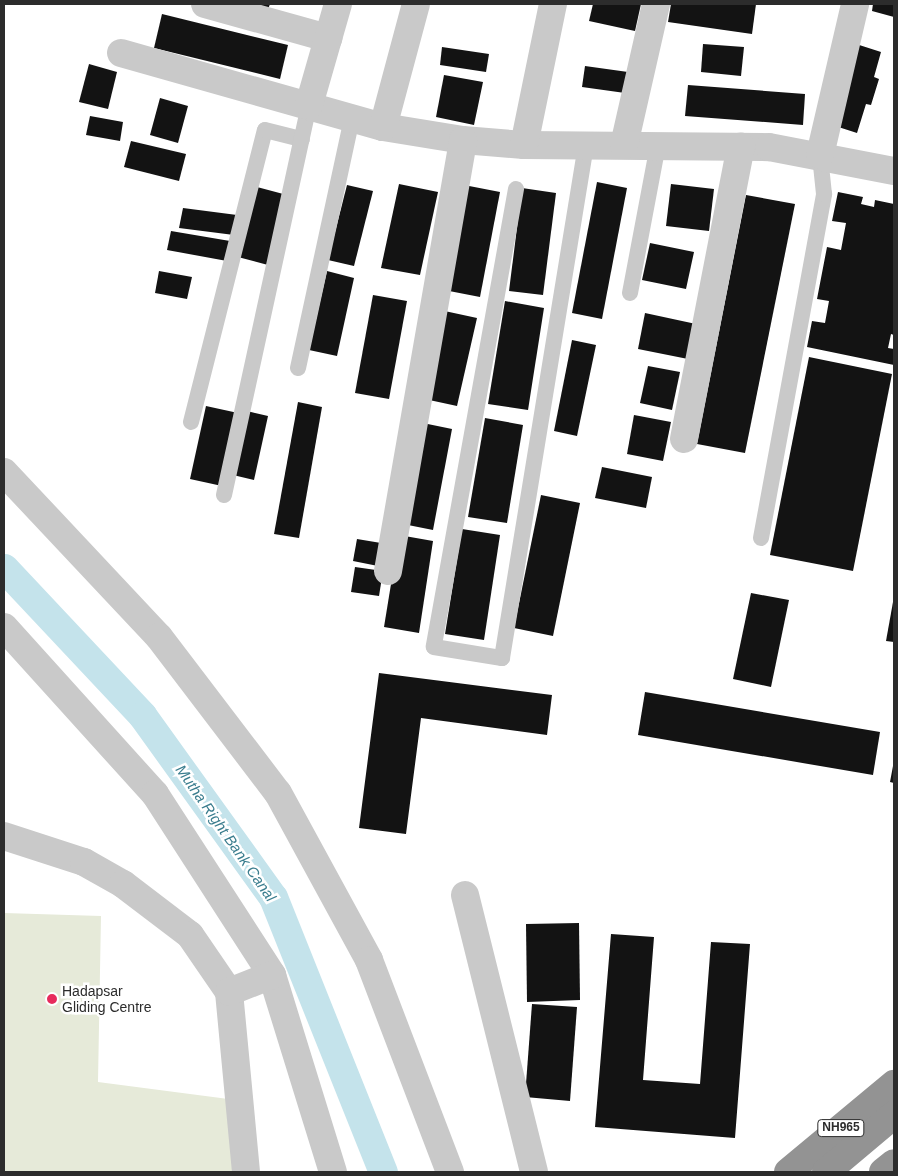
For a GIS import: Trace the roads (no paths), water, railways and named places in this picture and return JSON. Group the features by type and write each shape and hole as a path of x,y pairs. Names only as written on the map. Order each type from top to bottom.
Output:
{"highway":[{"name":"NH965","path":"788,1172 894,1084"},
{"name":"NH965","path":"826,1172 894,1116"},
{"path":"883,1172 894,1163"}],"street":[{"path":"205,4 328,38"},
{"path":"309,105 338,4"},
{"path":"383,127 416,4"},
{"path":"524,144 553,4"},
{"path":"624,145 656,4"},
{"path":"820,155 855,4"},
{"path":"121,52 272,97 309,105 383,127 463,140 524,144 741,146 820,155 894,171"},
{"path":"388,571 463,140"},
{"path":"684,438 741,146"},
{"path":"4,472 159,637 278,793 369,960 450,1172"},
{"path":"4,627 155,794 272,975 334,1172"},
{"path":"4,836 84,862 123,884 190,935 229,992 246,1172"},
{"path":"464,895 534,1172"},
{"path":"229,992 272,975"}],"lane":[{"path":"224,495 309,105"},
{"path":"298,368 352,118"},
{"path":"191,422 265,130 302,139"},
{"path":"516,189 434,648 502,658 586,145"},
{"path":"630,293 658,145"},
{"path":"761,538 824,194 820,155"}],"waterway":[{"name":"Mutha Right Bank Canal","path":"4,568 142,715 273,897 383,1172"}],"place":[{"name":"Hadapsar Gliding Centre","path":"52,999"}]}
